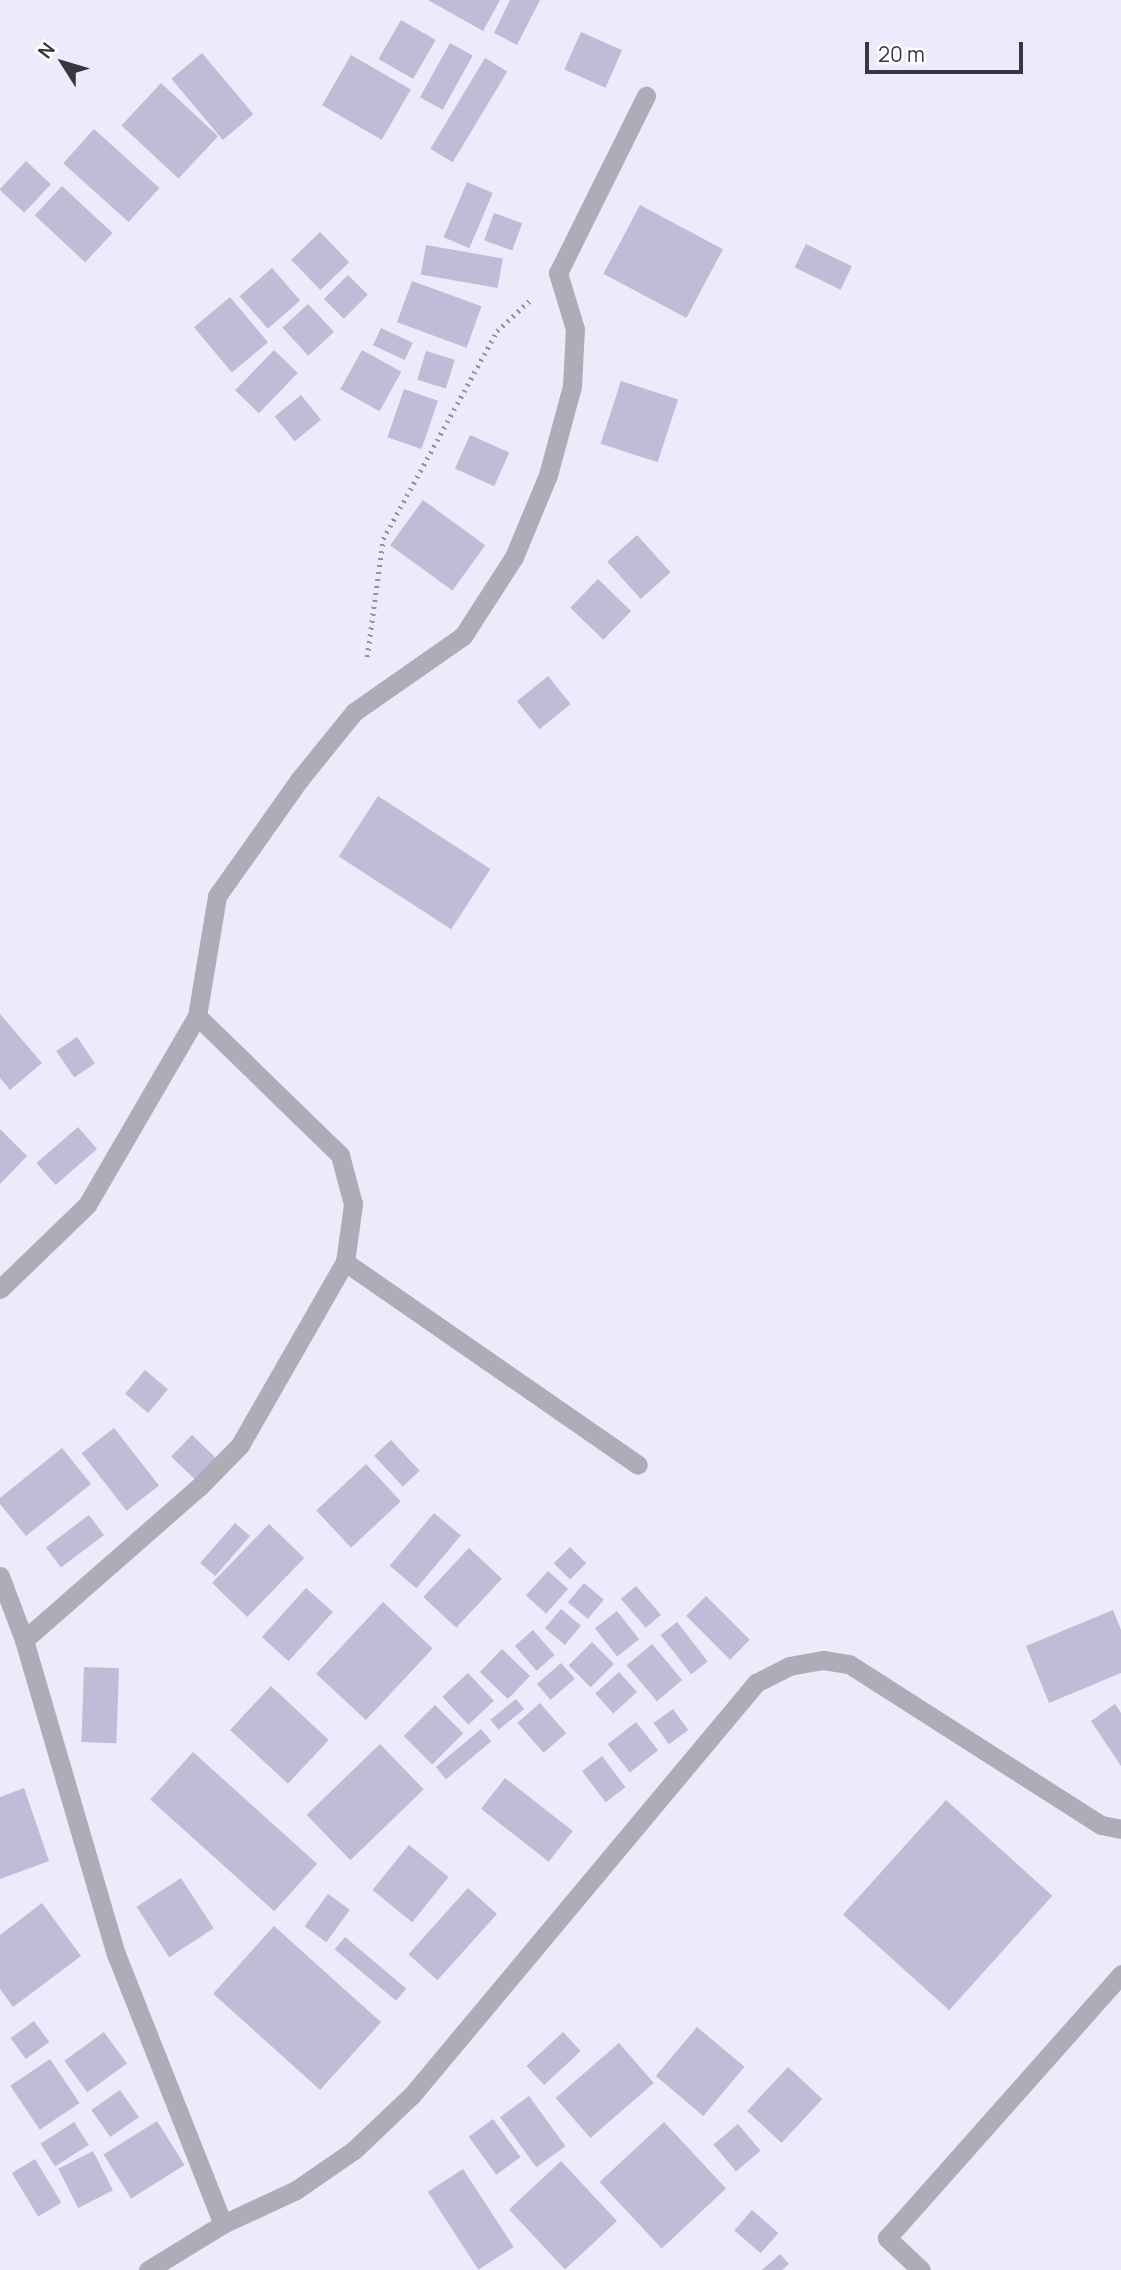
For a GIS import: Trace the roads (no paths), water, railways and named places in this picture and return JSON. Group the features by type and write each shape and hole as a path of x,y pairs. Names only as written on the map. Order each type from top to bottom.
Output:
{"street":[{"path":"0,1289 87,1205 197,1016 217,896 299,780 354,712 463,636 514,557 548,475 572,386 575,329 558,273 595,191 646,96"},
{"path":"24,1640 199,1487 240,1445 345,1262 353,1203 340,1155 197,1016"},
{"path":"345,1262 638,1465"},
{"path":"0,1576 24,1640 116,1954 223,2224"},
{"path":"148,2270 223,2224 296,2190 354,2150 412,2095 756,1684 789,1666 823,1660 849,1664 1101,1825 1121,1829"},
{"path":"921,2270 887,2238 1121,1974"}]}
